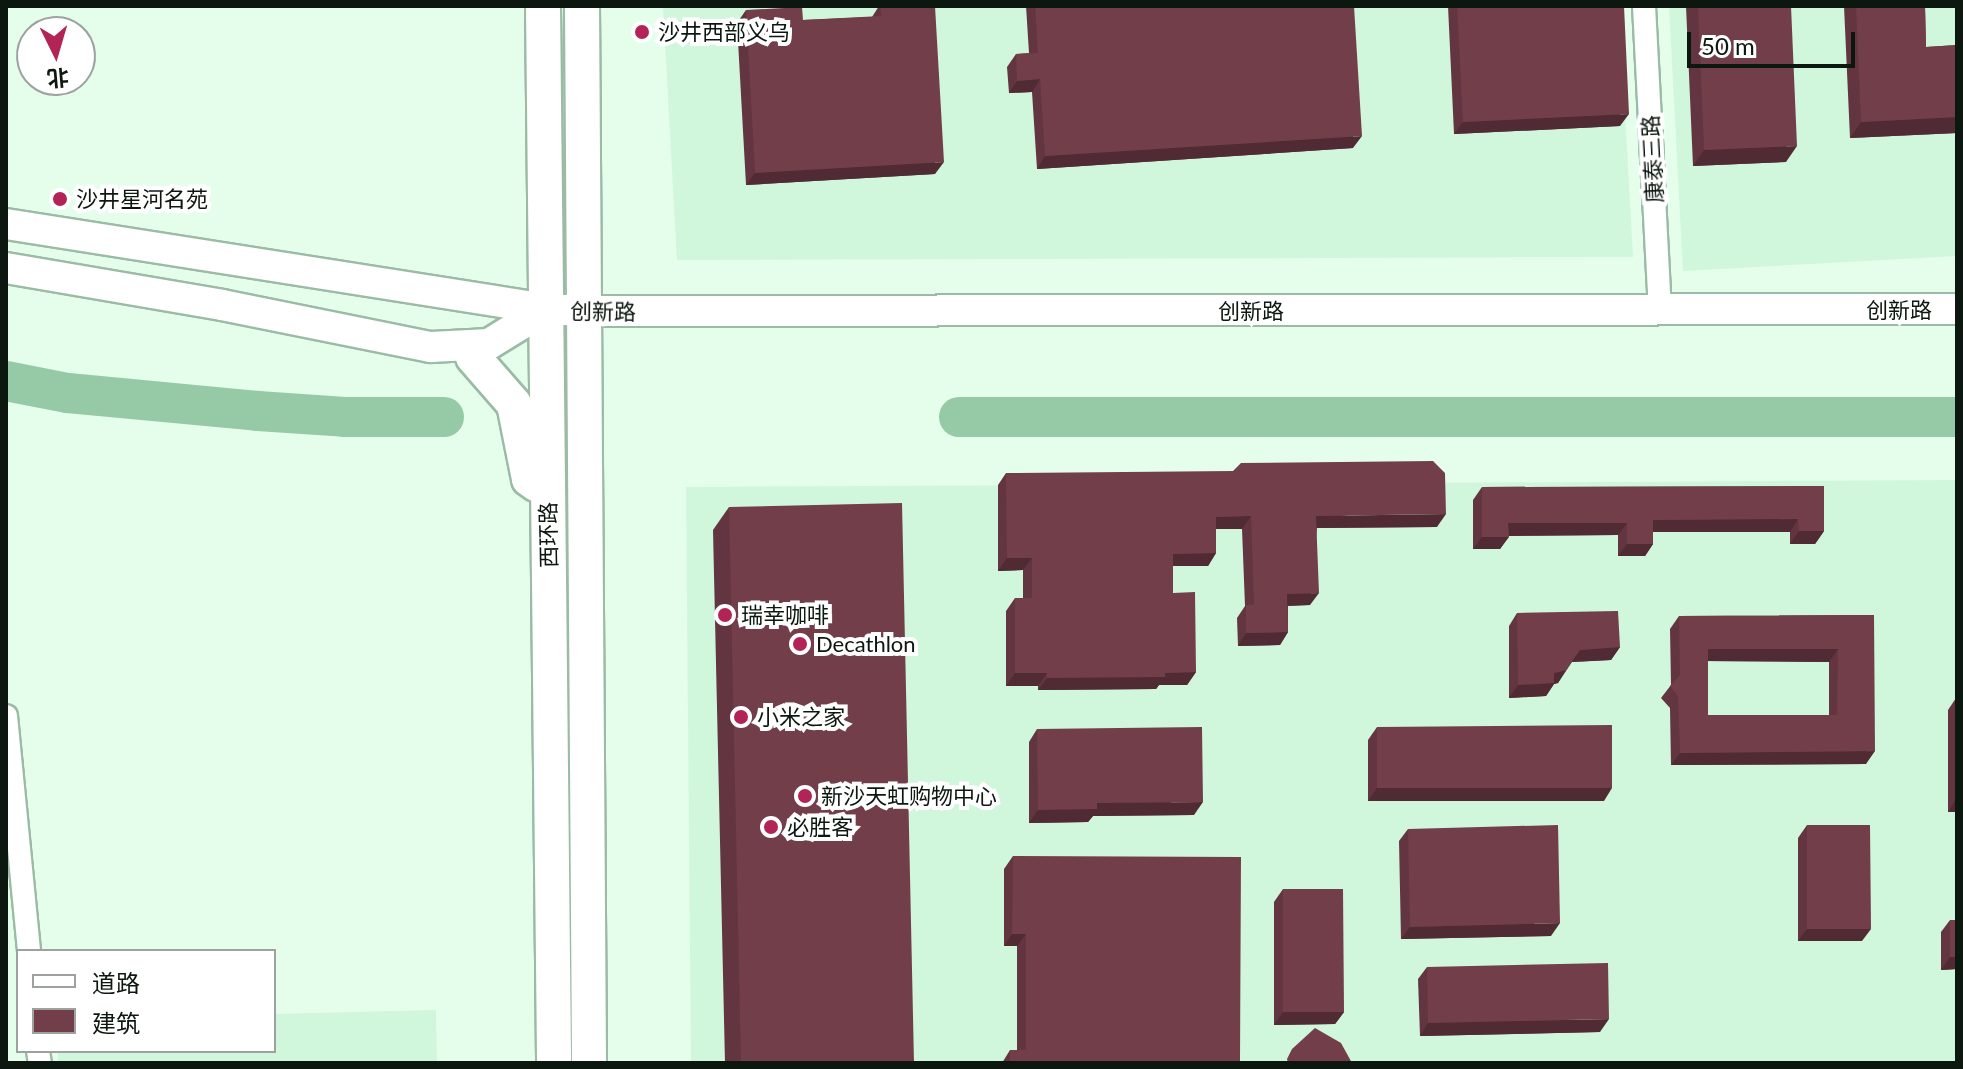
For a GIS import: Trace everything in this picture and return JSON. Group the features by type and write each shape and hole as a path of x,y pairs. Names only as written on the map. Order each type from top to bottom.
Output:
{"main road":[{"name":"西环路","path":"543,6 554,1063"},
{"name":"西环路","path":"582,6 589,1063"},
{"path":"473,357 514,404 529,479 548,493"}],"street":[{"name":"康泰三路","path":"1644,6 1660,311"},
{"name":"创新路","path":"6,224 546,309 585,311 1957,309"},
{"name":"创新路","path":"6,268 222,305 431,347 489,344 546,309"},
{"path":"6,716 15,909 28,949"}],"shaded area":[{"path":"663,6 1619,6 1633,257 677,260"},
{"path":"1669,6 1957,6 1957,256 1683,271"},
{"path":"1957,480 1957,1063 691,1063 686,487"},
{"path":"436,1010 437,1063 58,1063 58,1053 276,1053 276,1014"}],"building":[{"path":"880,6 935,6 944,162 755,173 746,10 802,7 803,20 881,16"},
{"path":"1035,6 1354,6 1362,136 1045,156 1040,79 1017,81 1016,54 1038,53"},
{"path":"1457,6 1624,6 1629,114 1463,122"},
{"path":"1698,6 1791,6 1797,146 1704,150"},
{"path":"1856,6 1925,6 1926,47 1957,45 1957,117 1861,122"},
{"path":"1433,461 1445,473 1446,514 1316,516 1319,593 1287,594 1288,632 1246,633 1246,605 1254,605 1251,516 1216,517 1216,553 1173,554 1173,593 1195,592 1196,672 1165,673 1165,677 1047,678 1047,673 1015,673 1015,598 1032,598 1032,558 1007,558 1006,473 1233,471 1241,463"},
{"path":"1824,486 1824,531 1799,531 1798,519 1653,520 1653,544 1627,544 1627,523 1508,523 1509,537 1482,537 1482,487"},
{"name":"新沙天虹购物中心","path":"902,503 914,1063 741,1063 729,507"},
{"path":"1618,611 1620,647 1580,650 1566,670 1554,673 1554,683 1518,685 1517,613"},
{"path":"1874,615 1875,751 1680,753 1678,696 1670,686 1680,675 1679,616","holes":["1708,649 1838,649 1837,715 1708,715"]},
{"path":"1957,698 1957,799 1956,799"},
{"path":"1612,725 1612,788 1377,788 1377,727"},
{"path":"1202,727 1203,802 1097,803 1097,809 1038,810 1037,729"},
{"path":"1558,825 1560,923 1410,927 1408,829"},
{"path":"1807,825 1870,825 1871,929 1807,929"},
{"path":"1013,856 1241,857 1240,1063 1010,1063 1010,1050 1026,1050 1026,934 1012,934"},
{"path":"1283,889 1343,889 1344,1012 1283,1012"},
{"path":"1950,920 1957,920 1957,957 1950,957"},
{"path":"1608,963 1609,1019 1428,1023 1427,967"},
{"path":"1315,1028 1341,1043 1352,1063 1288,1063 1292,1049"}],"waterway":[{"path":"6,381 68,393 258,411 345,417 444,417"},
{"path":"959,417 1957,417"}],"place":[{"name":"沙井西部义乌","path":"642,32"},
{"name":"沙井星河名苑","path":"60,199"},
{"name":"瑞幸咖啡","path":"725,615"},
{"name":"Decathlon","path":"800,644"},
{"name":"小米之家","path":"741,717"},
{"name":"新沙天虹购物中心","path":"805,796"},
{"name":"必胜客","path":"771,827"}]}
